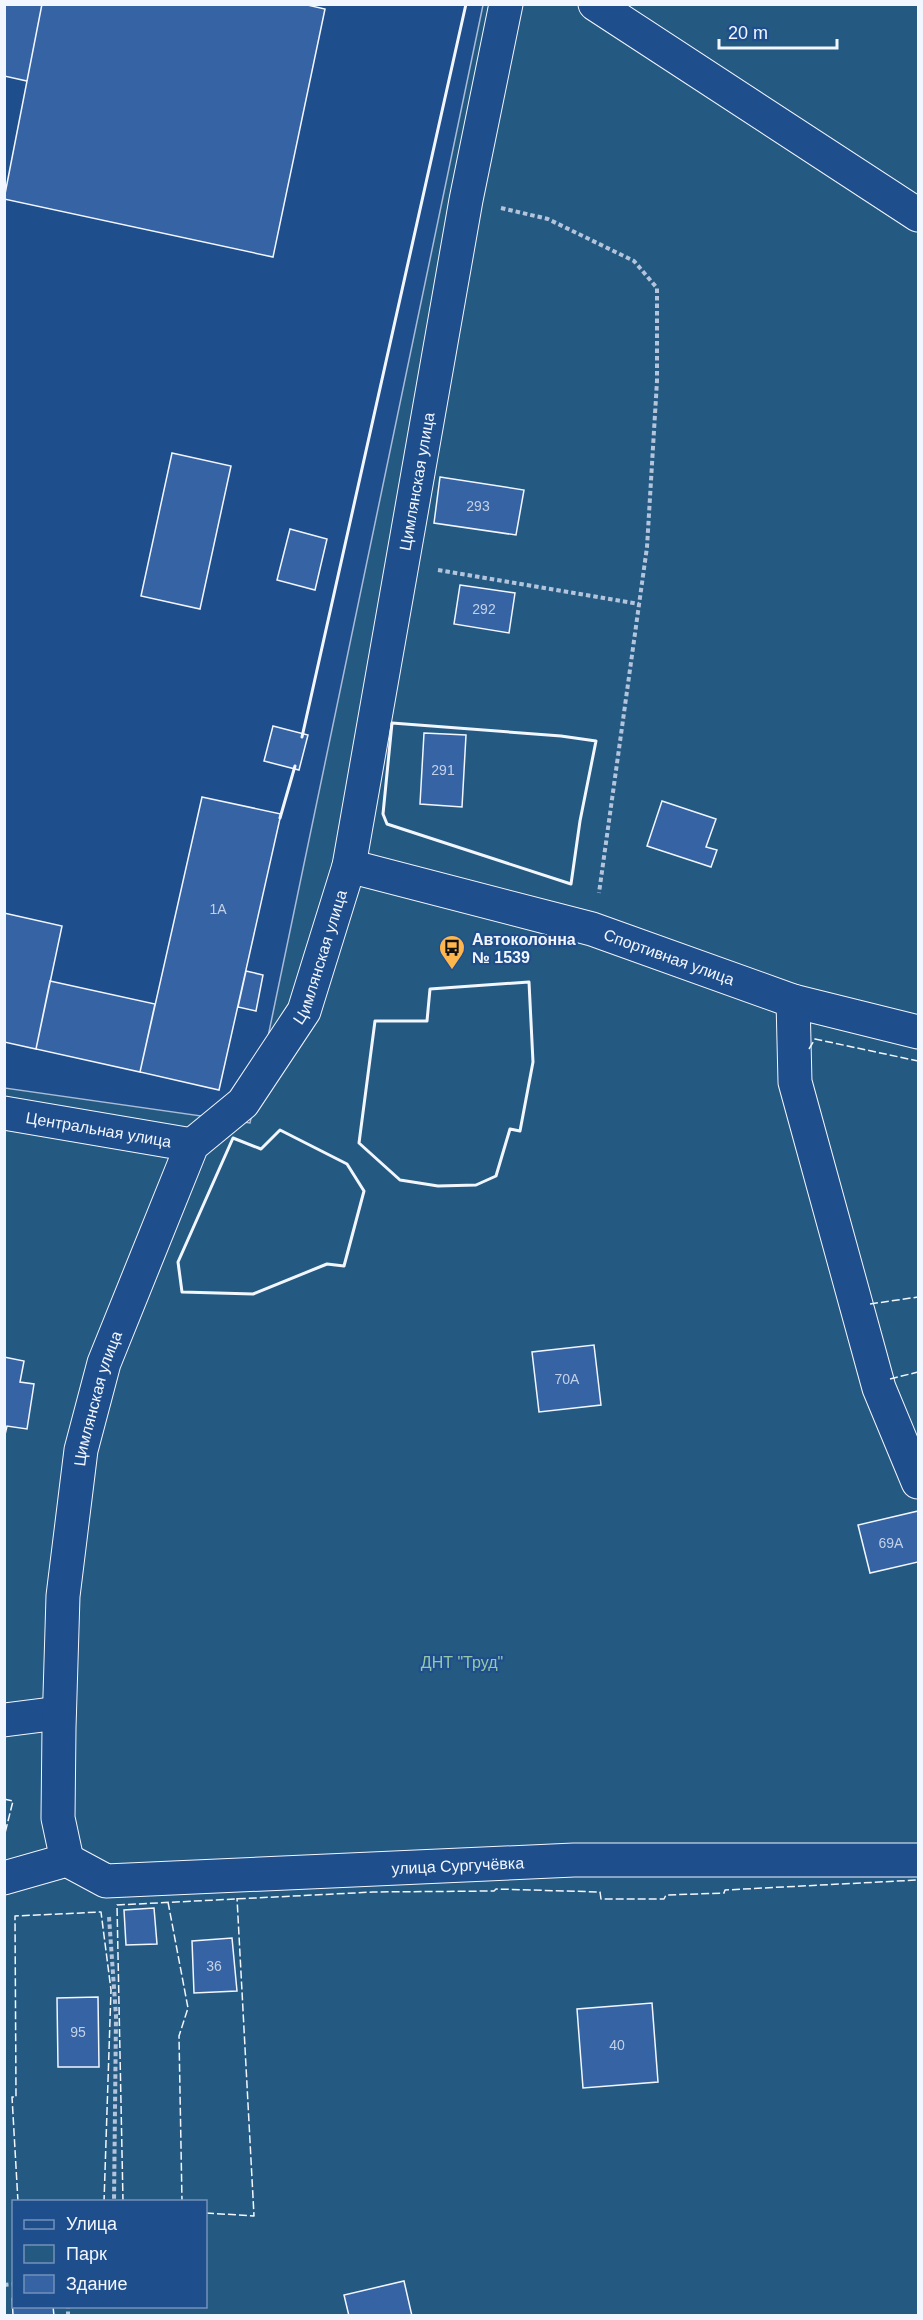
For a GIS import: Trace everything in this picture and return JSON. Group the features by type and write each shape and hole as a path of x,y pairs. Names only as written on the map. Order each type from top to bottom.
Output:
{"street":[{"name":"Цимлянская улица","path":"67,1860 58,1818 59,1713 63,1596 81,1450 104,1363 192,1145 243,1103 304,1011 349,866 466,200 506,4"},
{"path":"595,4 918,215"},
{"name":"Спортивная улица","path":"349,866 592,929 794,1002 918,1032"},
{"path":"794,1002 795,1082 879,1388 918,1482"},
{"name":"Центральная улица","path":"4,1113 192,1145"},
{"path":"4,1720 59,1713"},
{"path":"4,1878 67,1860 106,1881"},
{"name":"улица Сургучёвка","path":"106,1881 574,1860 918,1860"}],"path":[{"path":"466,200 548,219 634,261 657,288 657,381 647,547 604,869 592,929"},
{"path":"402,564 639,604"},
{"path":"106,1881 116,2016 114,2200"}],"green space":[{"name":"ДНТ \"Труд\"","path":"483,5 918,5 918,2315 5,2316 5,1088 250,1123"}],"building":[{"path":"4,4 42,4 27,81 4,76"},
{"path":"42,4 303,4 325,9 273,257 4,199"},
{"path":"172,453 231,466 200,609 141,596"},
{"path":"440,477 524,490 516,535 434,523"},
{"path":"290,529 327,539 315,590 277,580"},
{"path":"460,585 515,593 509,633 454,624"},
{"path":"273,726 308,735 299,770 264,761"},
{"path":"424,733 466,735 462,807 420,804"},
{"path":"202,797 281,814 219,1090 140,1072"},
{"path":"662,801 716,819 706,847 717,850 711,867 647,846"},
{"path":"4,913 62,926 36,1049 4,1042"},
{"path":"246,971 263,975 256,1011 238,1007"},
{"path":"50,981 155,1004 140,1072 36,1049"},
{"path":"594,1345 601,1405 539,1412 532,1352"},
{"path":"4,1357 24,1361 20,1382 34,1384 27,1429 7,1426 4,1439"},
{"path":"918,1511 918,1562 870,1573 858,1525"},
{"path":"154,1908 157,1944 126,1945 124,1910"},
{"path":"232,1938 237,1991 194,1993 192,1941"},
{"path":"98,1997 99,2067 58,2067 57,1998"},
{"path":"652,2003 658,2082 583,2088 577,2009"},
{"path":"404,2281 412,2316 349,2316 344,2295"},
{"path":"13,2308 53,2308 54,2316 13,2315"}],"fence":[{"path":"809,1049 815,1039 918,1061"},
{"path":"870,1304 918,1297"},
{"path":"890,1379 918,1372"},
{"path":"4,1799 13,1801 4,1837"},
{"path":"123,2200 117,1905 373,1892 494,1891 496,1889 600,1892 601,1899 664,1899 666,1895 724,1893 725,1890 918,1880"},
{"path":"207,2213 254,2216 237,1898"},
{"path":"168,1902 188,2008 179,2036 182,2200"},
{"path":"18,2200 12,2097 16,2097 15,1916 101,1912 111,1990 104,2200"}],"wall":[{"path":"302,737 466,4"},
{"path":"392,723 561,736 596,741 580,821 571,884 387,824 383,814 392,723"},
{"path":"280,818 295,766"},
{"path":"529,982 533,1062 520,1131 510,1129 496,1176 476,1185 438,1186 400,1180 359,1143 375,1021 427,1021 430,989 529,982"},
{"path":"280,1130 347,1164 364,1191 344,1266 327,1264 253,1294 182,1292 178,1262 233,1138 261,1149 280,1130"}],"place":[{"name":"Автоколонна № 1539","path":"452,971"}]}
